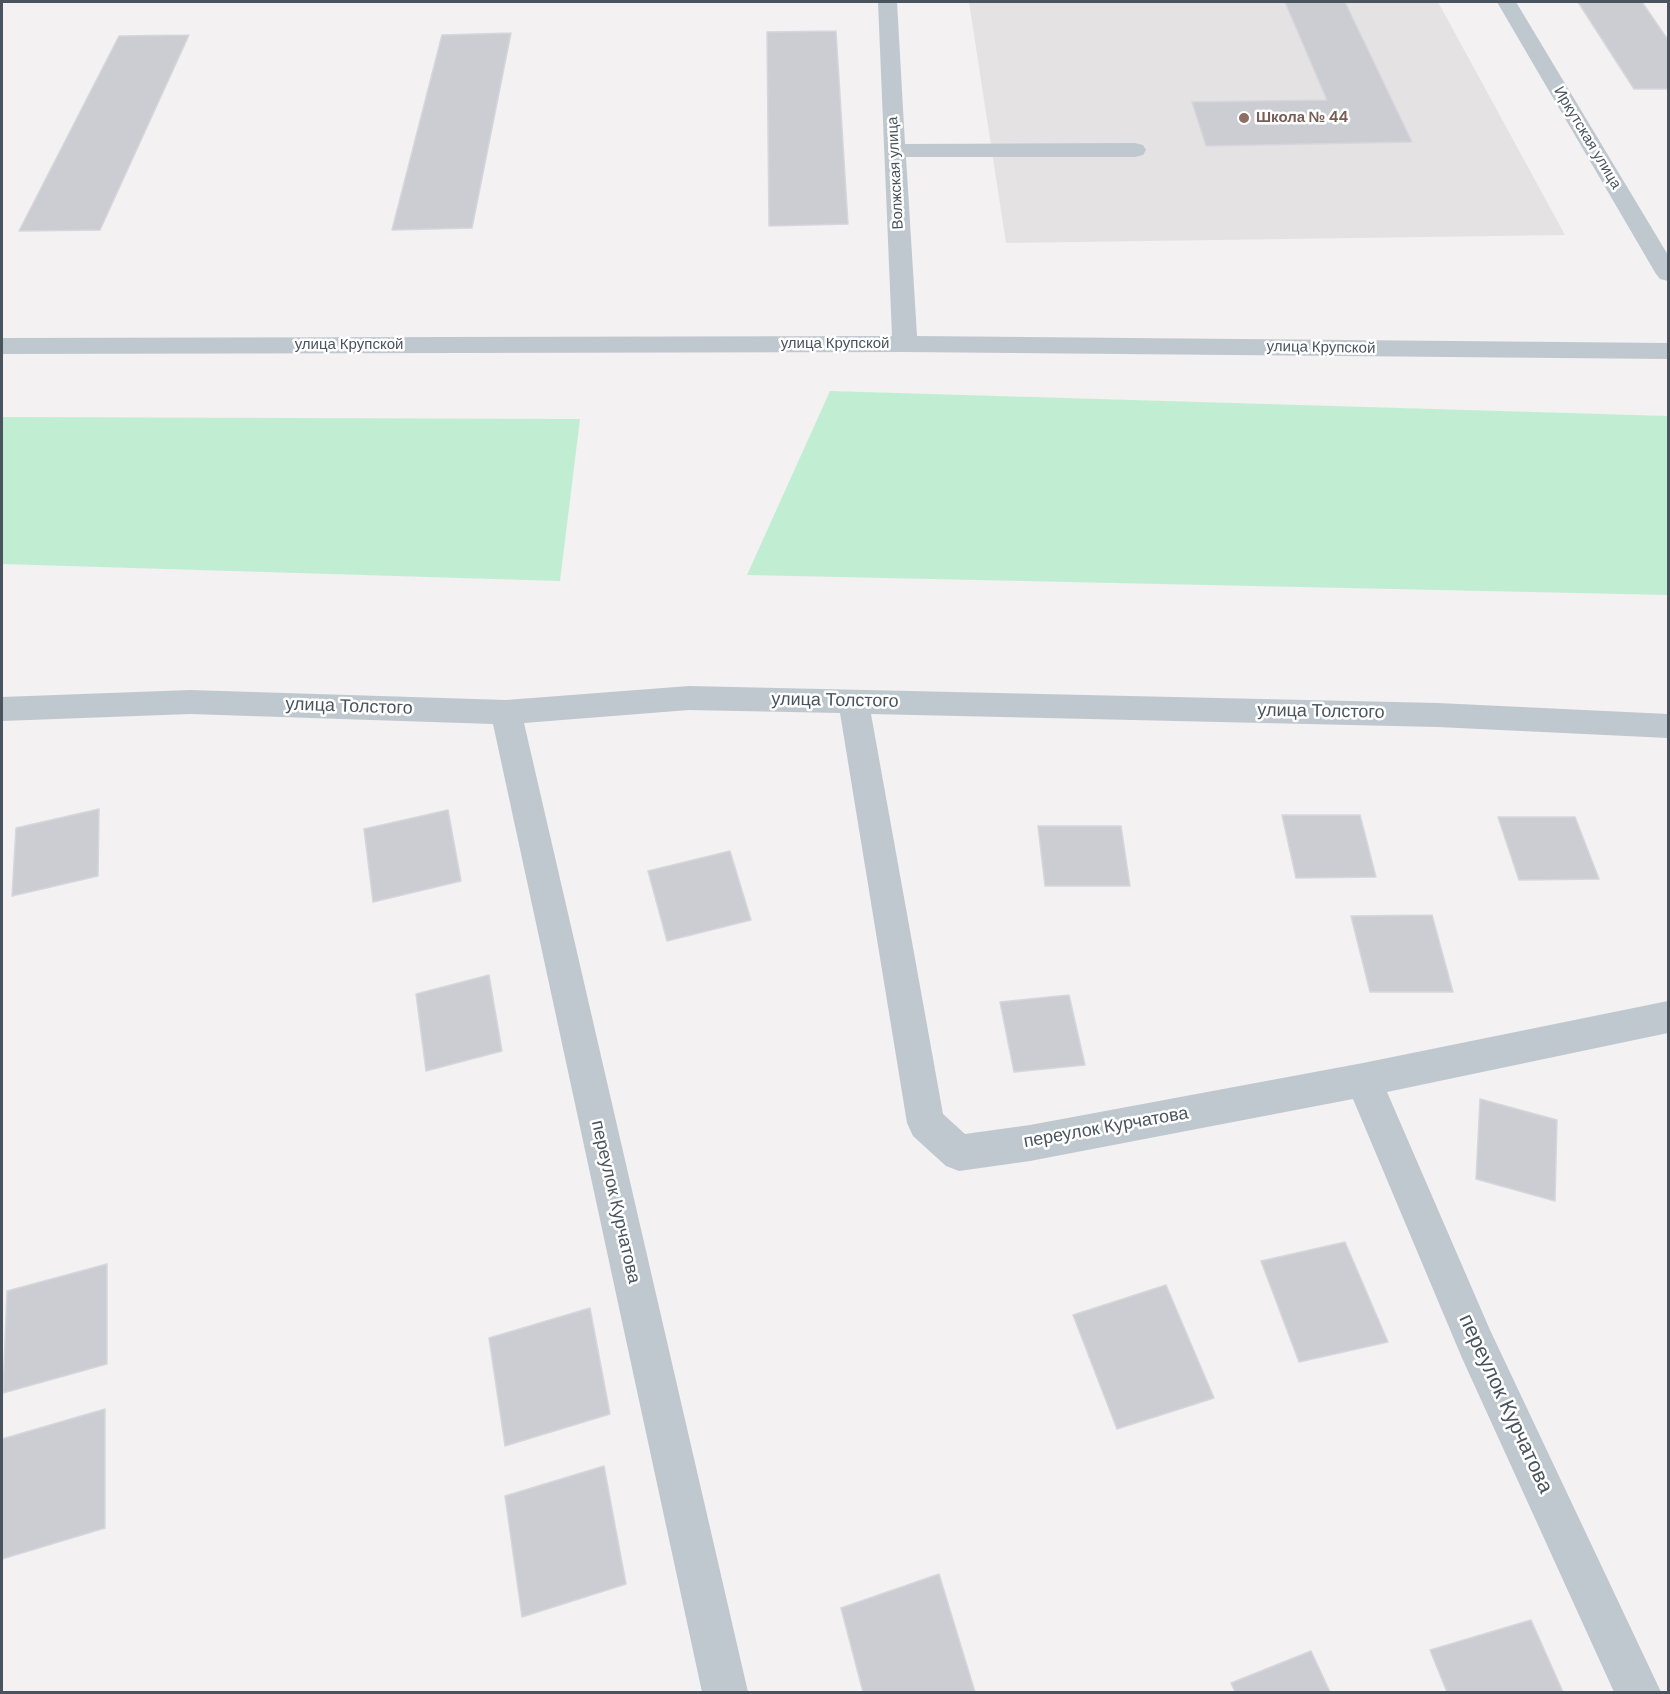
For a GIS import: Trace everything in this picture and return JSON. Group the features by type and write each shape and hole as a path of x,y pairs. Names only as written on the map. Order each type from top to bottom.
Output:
{"street":[{"name":"Волжская улица","path":"887,2 905,344"},
{"name":"Иркутская улица","path":"1506,2 1668,274"},
{"path":"895,152 1135,150"},
{"name":"улица Крупской","path":"2,346 905,344 1668,351"},
{"name":"улица Толстого","path":"2,709 190,702 506,712 689,698 1438,715 1668,726"},
{"name":"переулок Курчатова","path":"852,701 926,1123 959,1153 1030,1143 1363,1080 1668,1017"},
{"name":"переулок Курчатова","path":"506,712 725,1692"},
{"name":"переулок Курчатова","path":"1363,1080 1476,1344 1638,1692"}],"shaded area":[{"name":"Школа № 44","path":"969,2 1438,2 1565,235 1006,243"}],"green space":[{"path":"830,391 1668,416 1668,595 747,575"},
{"path":"2,417 580,419 560,581 2,564"}],"building":[{"path":"1285,2 1345,2 1412,142 1206,146 1192,102 1327,100"},
{"path":"1578,2 1642,2 1668,40 1668,89 1634,89"},
{"path":"836,31 848,224 769,226 767,32"},
{"path":"511,33 472,228 392,230 442,35"},
{"path":"189,35 100,230 19,231 119,36"},
{"path":"99,809 98,876 12,896 16,828"},
{"path":"448,810 461,881 373,902 364,829"},
{"path":"1282,815 1360,815 1376,877 1296,878"},
{"path":"1498,817 1575,817 1599,879 1519,880"},
{"path":"1038,826 1121,826 1130,886 1045,886"},
{"path":"730,851 751,920 667,941 648,871"},
{"path":"1432,915 1453,992 1370,992 1351,916"},
{"path":"489,975 502,1051 426,1071 416,994"},
{"path":"1069,995 1085,1065 1014,1072 1000,1002"},
{"path":"1480,1099 1557,1120 1555,1201 1476,1179"},
{"path":"1345,1242 1388,1342 1299,1362 1261,1261"},
{"path":"107,1264 107,1364 3,1393 7,1291"},
{"path":"1166,1285 1214,1398 1117,1429 1073,1315"},
{"path":"590,1308 610,1414 505,1446 489,1338"},
{"path":"105,1409 105,1528 2,1559 2,1439"},
{"path":"604,1466 626,1584 522,1617 505,1496"},
{"path":"939,1574 975,1692 863,1692 841,1608"},
{"path":"1531,1620 1563,1692 1447,1692 1430,1650"},
{"path":"1311,1651 1330,1692 1235,1692 1231,1683"}],"place":[{"name":"Школа № 44","path":"1244,118"}]}
